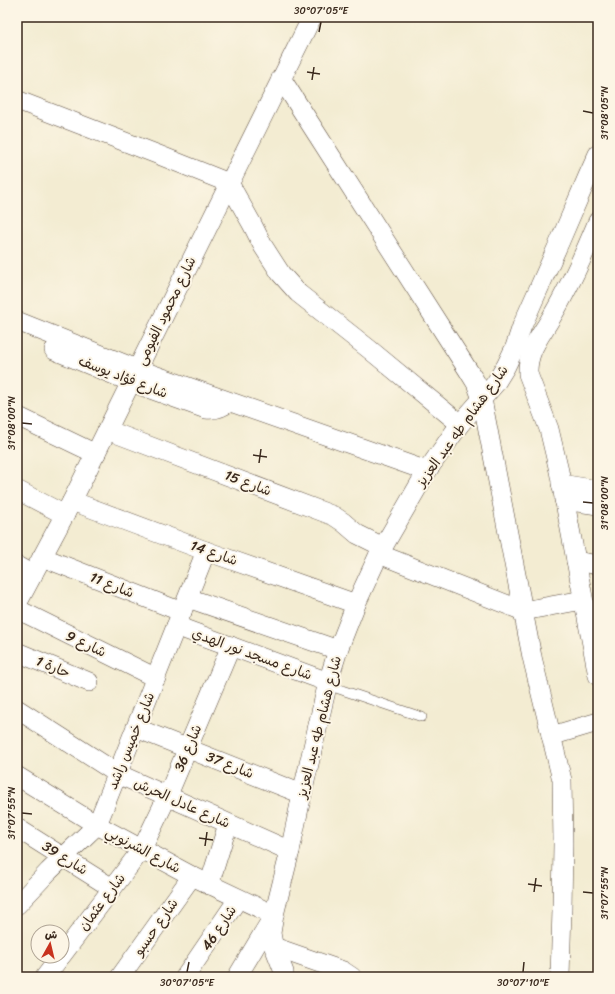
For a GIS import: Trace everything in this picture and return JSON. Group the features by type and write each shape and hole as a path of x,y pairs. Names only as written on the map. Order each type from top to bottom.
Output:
{"street":[{"name":"شارع محمود الفيومى","path":"17,604 25,571 42,557 96,454 309,18"},
{"path":"281,78 468,370 476,383 482,399 532,657 562,780 563,873 560,977"},
{"path":"17,100 229,183 280,274 298,293 460,424"},
{"name":"شارع هشام طه عبد العزيز","path":"284,977 284,972 274,947 271,933 328,683 338,650 356,604 381,550 427,471 460,424 495,384 506,366 515,347 522,326 598,154"},
{"path":"598,221 574,276 559,305 532,350 528,366 528,374 549,429 563,492 598,676"},
{"name":"شارع فؤاد يوسف","path":"17,321 134,376"},
{"name":"شارع فؤاد يوسف","path":"17,334 134,376 229,402 427,471"},
{"path":"17,416 96,454"},
{"name":"شارع 15","path":"107,430 334,516 381,550 523,612"},
{"name":"شارع 14","path":"17,490 68,508 206,551 356,604"},
{"path":"563,492 598,490"},
{"path":"563,492 598,505"},
{"name":"شارع خميس راشد","path":"17,905 35,885 98,825 206,551"},
{"name":"شارع 11","path":"42,557 182,612"},
{"path":"576,561 598,565"},
{"path":"523,612 583,600"},
{"name":"شارع 9","path":"17,609 156,678"},
{"path":"182,612 338,650"},
{"name":"شارع مسجد نور الهدي","path":"182,612 231,646 328,683"},
{"name":"شارع 36","path":"142,849 168,797 231,646"},
{"name":"حارة 1","path":"17,652 89,682"},
{"name":"شارع عادل الحرش","path":"17,710 118,774 290,851"},
{"path":"551,736 598,722"},
{"name":"شارع 37","path":"136,728 302,794"},
{"name":"شارع الشرنوبي","path":"17,776 98,825 142,849 209,885 274,915"},
{"path":"209,885 228,824"},
{"name":"شارع 39","path":"17,828 112,888"},
{"name":"شارع عثمان","path":"70,944 142,849"},
{"name":"شارع حسبو","path":"120,977 192,876"},
{"name":"شارع 46","path":"186,977 238,898"},
{"path":"237,977 274,915"},
{"path":"274,947 342,971 352,977"},
{"name":"شارع عثمان","path":"45,977 55,964"}],"lane":[{"path":"328,683 422,717"}]}
